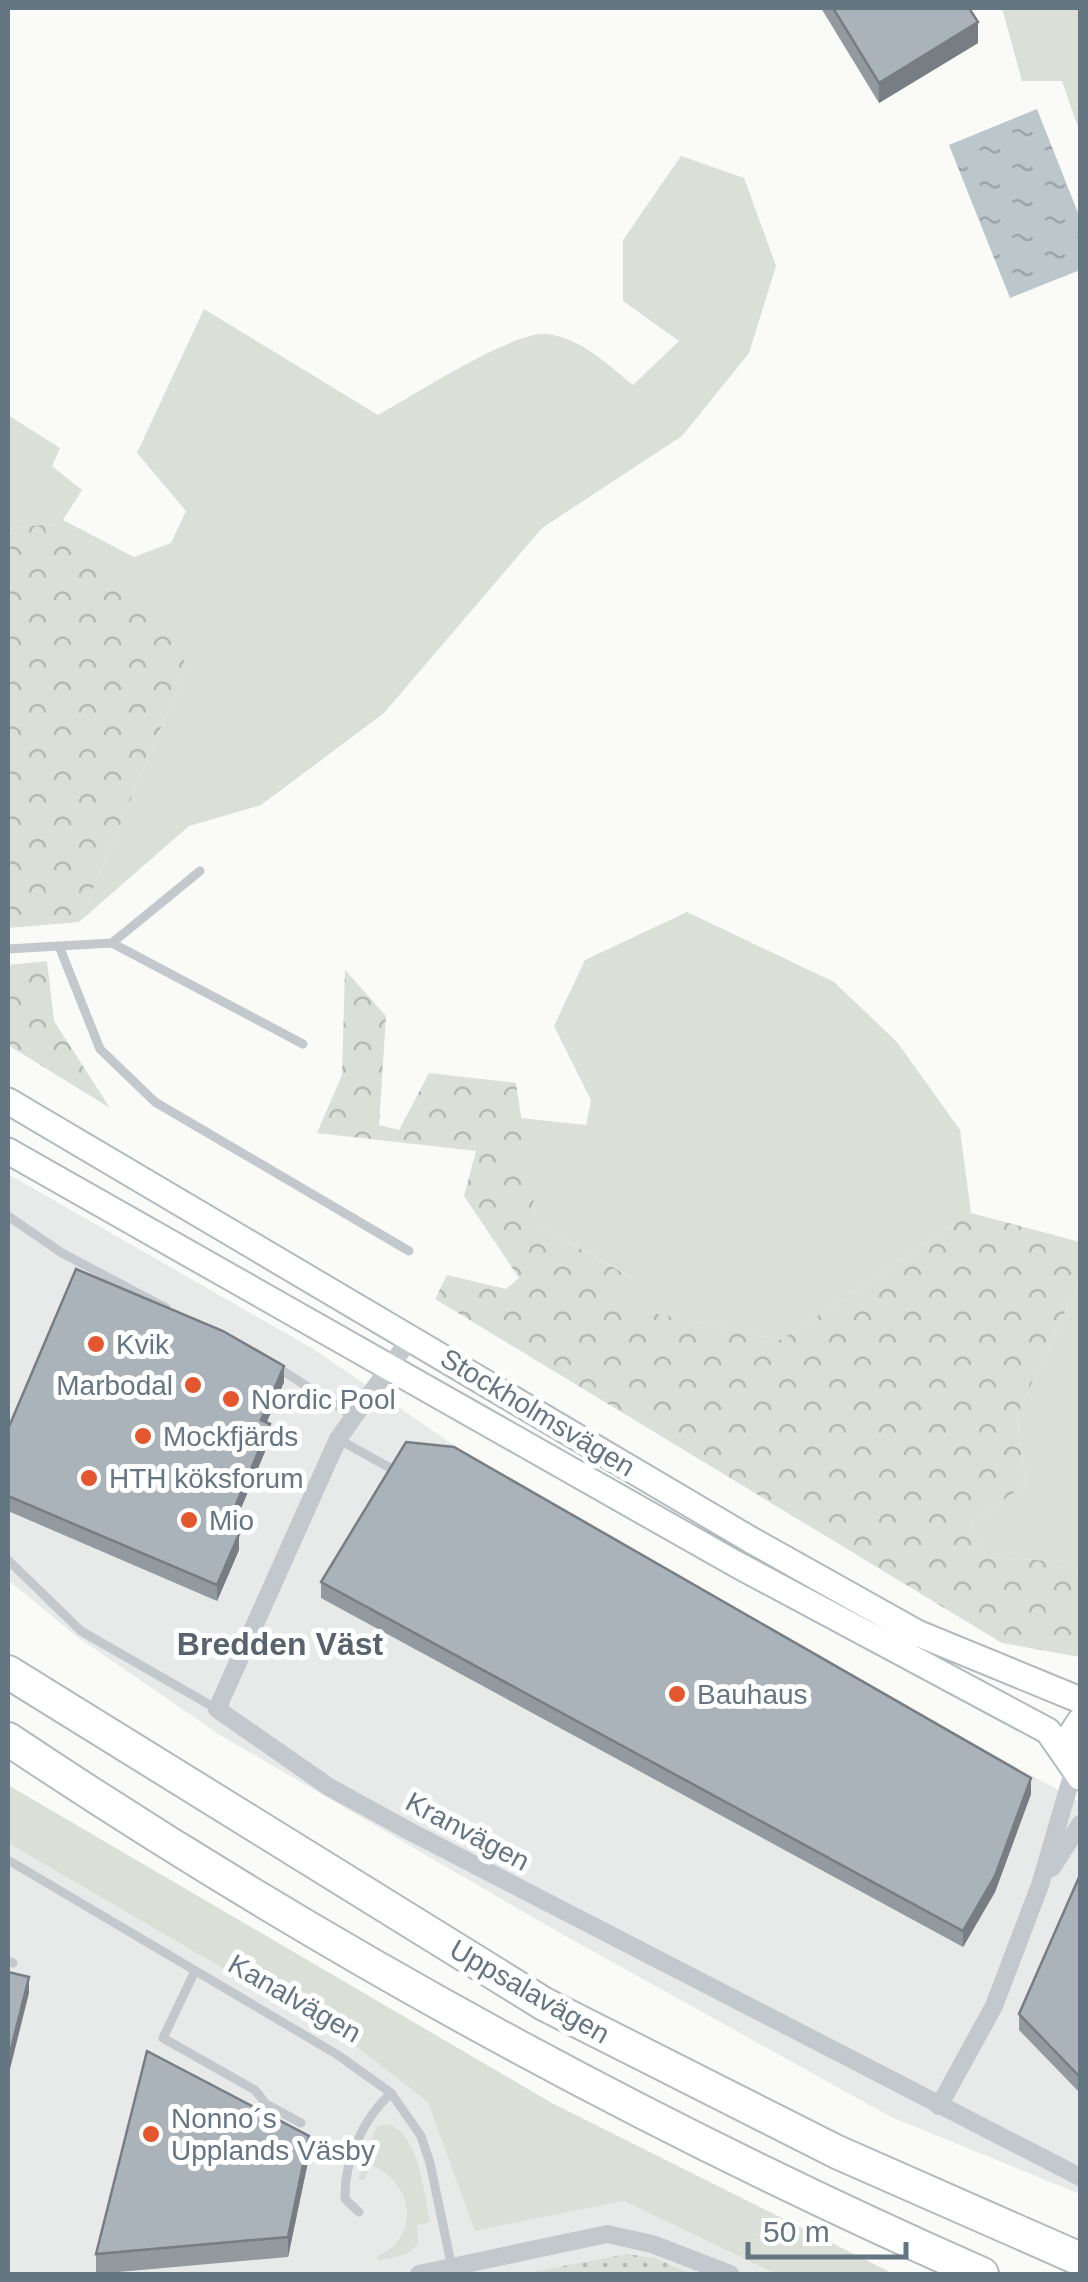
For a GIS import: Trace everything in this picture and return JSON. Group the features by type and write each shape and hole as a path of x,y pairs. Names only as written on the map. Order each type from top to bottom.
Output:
{"highway":[{"path":"8,1650 296,1849"},
{"name":"Uppsalavägen","path":"8,1672 544,2004 836,2152 1080,2259"},
{"name":"Uppsalavägen","path":"8,1739 165,1844 518,2048 809,2198 982,2274"},
{"path":"8,1754 165,1844"}],"main road":[{"name":"Stockholmsvägen","path":"8,1101 412,1336 751,1540 917,1633 1080,1700"},
{"name":"Stockholmsvägen","path":"8,1151 736,1564 1048,1731 1074,1768"},
{"path":"1074,1768 1071,1735 1080,1721"}],"street":[{"path":"217,1709 338,1439 412,1336"},
{"name":"Kranvägen","path":"217,1709 329,1788 1080,2177"},
{"path":"938,2106 994,2006 1040,1885 1074,1768"},
{"path":"1040,1885 1080,1824"},
{"path":"419,2274 608,2234 652,2244 725,2274"}],"lane":[{"path":"112,943 200,871"},
{"path":"8,948 112,943 302,1044"},
{"path":"60,946 100,1048 155,1102 409,1251"},
{"path":"8,1216 62,1253 184,1318"},
{"path":"272,1364 307,1382 354,1417"},
{"path":"338,1439 392,1470"},
{"path":"8,1560 81,1630 217,1709"},
{"name":"Kanalvägen","path":"8,1860 338,2054 390,2092 426,2150 452,2270"},
{"path":"195,1971 163,2038 255,2090 266,2104 301,2123"},
{"path":"360,2212 345,2200 351,2159 364,2124 390,2092"}],"shaded area":[{"path":"8,1174 315,1350 458,1448 832,1666 1080,1802 1080,2194 891,2117 560,1933 220,1735 76,1636 8,1580"},
{"path":"8,1843 354,2045 429,2102 475,2231 624,2201 776,2274 8,2274"}],"green space":[{"path":"1002,8 1080,8 1080,133 1062,81 1022,81"},
{"path":"681,156 744,178 776,266 749,353 682,436 542,528 384,713 261,805 189,826 79,922 187,666 51,524 8,529 8,415 60,448 52,466 82,490 63,520 134,557 171,543 186,511 137,453 204,309 378,415 488,353 511,342 547,334 593,353 633,385 679,341 623,301 623,240"},
{"path":"50,524 154,604 187,666 79,922 8,928 8,529"},
{"path":"687,912 834,982 897,1042 960,1130 971,1213 781,1340 604,1303 633,1278 537,1224 520,1118 586,1125 591,1100 554,1026 585,960"},
{"path":"47,961 54,1021 110,1108 8,1045 8,965"},
{"path":"345,970 386,1016 379,1125 399,1130 429,1073 516,1083 537,1224 634,1279 606,1303 781,1340 971,1213 1080,1242 1080,1280 1017,1415 1026,1484 971,1523 987,1557 1065,1562 1080,1576 1080,1657 1002,1643 435,1299 447,1275 506,1289 519,1278 464,1196 476,1151 317,1133 342,1075"},
{"path":"1080,1280 1080,1576 1065,1562 987,1557 971,1523 1026,1484 1017,1415"},
{"path":"8,1785 552,2103 894,2274 776,2274 624,2201 475,2231 428,2102 354,2045 8,1843"},
{"path":"390,2124 414,2154 430,2222 417,2225 418,2245 406,2254 378,2261 377,2257 401,2236 407,2209 396,2183 385,2173 370,2165 365,2180 358,2179 374,2132 378,2126"},
{"path":"627,2254 655,2258 689,2273 522,2274"}],"water":[{"path":"1037,109 1080,218 1080,270 1010,298 949,145"}],"building":[{"path":"833,8 969,8 978,22 879,83"},
{"path":"76,1269 223,1331 284,1366 261,1420 270,1424 226,1528 239,1534 217,1585 8,1496 8,1429"},
{"name":"Bauhaus","path":"406,1442 454,1447 1031,1778 995,1876 963,1931 321,1582"},
{"path":"1080,1875 1080,2077 1019,2014"},
{"path":"8,1972 29,1977 8,2061"},
{"path":"147,2051 309,2136 288,2237 96,2254"}],"place":[{"name":"Kvik","path":"96,1344"},
{"name":"Marbodal","path":"193,1385"},
{"name":"Nordic Pool","path":"231,1399"},
{"name":"Mockfjärds","path":"143,1436"},
{"name":"HTH köksforum","path":"89,1478"},
{"name":"Mio","path":"189,1520"},
{"name":"Bauhaus","path":"677,1694"},
{"name":"Nonno´s Upplands Väsby","path":"151,2134"}],"district":[{"name":"Bredden Väst","path":"280,1644"}]}
